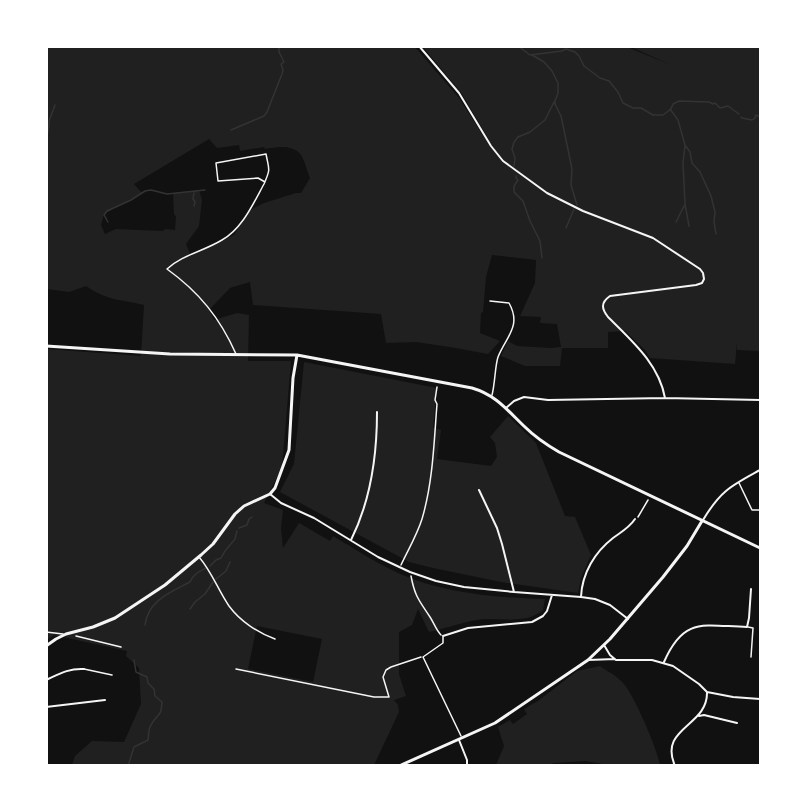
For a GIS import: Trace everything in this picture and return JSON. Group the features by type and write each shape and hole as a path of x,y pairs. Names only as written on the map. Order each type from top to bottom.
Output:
{"street":[{"path":"419,46 459,93 502,161 547,193 574,207 653,238 703,273 702,283 696,285 610,296 604,300 602,305 608,317 645,354 653,366 665,398"},
{"path":"46,346 170,354 297,355 478,389 492,396 537,437 559,452 760,548"},
{"path":"46,646 66,634 115,618 165,585 213,543 244,506 270,494 275,488 289,450 293,378 297,355"},
{"path":"506,408 514,401 524,397 548,400 665,398 760,400"},
{"path":"351,540 362,517 370,486 377,412"},
{"path":"399,765 495,723 588,660 628,619 663,577 687,546 722,493 760,470"},
{"path":"479,490 502,544 514,592"},
{"path":"270,494 281,503 314,518 378,557 410,572 464,587 581,597 604,602 628,619"},
{"path":"581,597 585,576 595,556 605,544 630,527 635,519"},
{"path":"664,662 679,637 690,628 747,627 751,590"},
{"path":"443,636 468,628 532,622 547,611 552,595"},
{"path":"604,645 616,660"},
{"path":"588,660 664,662 681,670 707,692 760,699"},
{"path":"46,680 65,671 84,669"},
{"path":"675,765 670,756 673,741 698,716 705,705 707,692"},
{"path":"46,707 105,700"},
{"path":"698,716 704,715 737,723"},
{"path":"461,739 467,765"}],"lane":[{"path":"236,355 214,314 186,283 167,270 174,262 223,240 238,227 265,182 270,171 266,154 216,163 218,182 258,178 265,182"},
{"path":"490,301 509,303 515,323 498,357 492,396"},
{"path":"738,482 752,510 760,510"},
{"path":"199,557 207,565 235,613 261,634 275,639"},
{"path":"747,627 753,628 751,657"},
{"path":"46,632 66,634"},
{"path":"443,636 443,643 423,657 461,739"},
{"path":"84,669 112,675"}],"path":[{"path":"399,567 422,521 428,494 437,387"},
{"path":"635,519 650,496"},
{"path":"410,572 418,600 438,632 443,636"},
{"path":"76,636 121,647"},
{"path":"236,669 374,697 388,697 383,677 387,670 423,657"}],"shaded area":[{"path":"47,47 415,47 459,98 491,148 492,145 462,94 423,47 627,47 671,65 631,47 760,47 760,351 737,350 737,342 735,364 650,358 625,331 608,332 608,348 562,348 560,366 525,366 501,356 508,341 517,346 561,347 557,324 540,323 541,317 520,316 535,283 536,260 492,255 486,277 480,333 500,341 488,354 416,342 386,343 381,314 253,305 250,282 230,288 209,310 214,320 237,313 249,315 248,361 291,361 282,467 264,503 283,510 281,528 283,548 299,523 330,541 333,536 398,573 415,580 451,590 489,596 545,599 543,610 523,619 484,619 429,632 418,609 412,625 399,632 399,674 406,696 394,700 399,712 374,765 72,765 75,756 92,741 124,742 141,704 139,668 126,656 127,651 54,635 47,640 47,349 141,356 144,305 107,297 86,286 69,292 47,289","holes":["209,139 217,148 239,145 240,151 264,147 265,149 284,147 294,149 302,157 310,178 301,193 264,203 250,210 234,235 190,254 186,244 199,226 202,200 199,190 173,193 175,230 116,229 105,234 101,225 104,214 142,193 134,184","257,626 322,639 313,682 248,669"]},
{"path":"304,362 437,388 433,428 441,430 437,459 491,466 497,457 495,443 490,437 508,416 536,443 565,516 575,517 591,555 581,578 578,593 501,582 409,562 280,492 294,464"},
{"path":"600,666 618,678 628,689 645,723 660,765 603,764 585,761 550,765 496,765 504,746 498,727 510,720 513,724 527,714 524,709 577,671"}],"waterway":[{"path":"231,130 264,116 267,112 283,70 281,64 284,62 279,46"},
{"path":"518,46 530,55 566,49 575,52 584,66 600,78 609,81 623,103 633,108 641,108 653,115 663,115 679,101 715,103 720,108 728,106 739,114"},
{"path":"532,55 544,62 558,83 555,104 561,116 572,169 571,185 577,205"},
{"path":"514,166 515,158 512,149 514,142 545,120 554,102"},
{"path":"46,140 49,121 55,105"},
{"path":"670,109 678,120 692,163 700,172 711,196 715,212 716,234"},
{"path":"741,117 752,120 756,115 760,117"},
{"path":"685,146 683,163 685,204 689,226"},
{"path":"516,176 518,180 514,186 514,192 523,201 540,241 542,258"},
{"path":"108,222 104,215 107,211 145,191 151,190 167,194 205,190"},
{"path":"194,193 194,206"},
{"path":"676,222 684,206"},
{"path":"566,228 574,209"},
{"path":"239,528 247,525 252,517"},
{"path":"210,566 221,558 235,539 237,531"},
{"path":"216,579 226,571 230,562"},
{"path":"145,625 150,610 155,604 167,594 190,582 197,573 206,568"},
{"path":"190,609 213,582"},
{"path":"128,766 134,747 148,740 149,728 160,714 162,702 155,696 147,677 136,672 134,660"}]}
